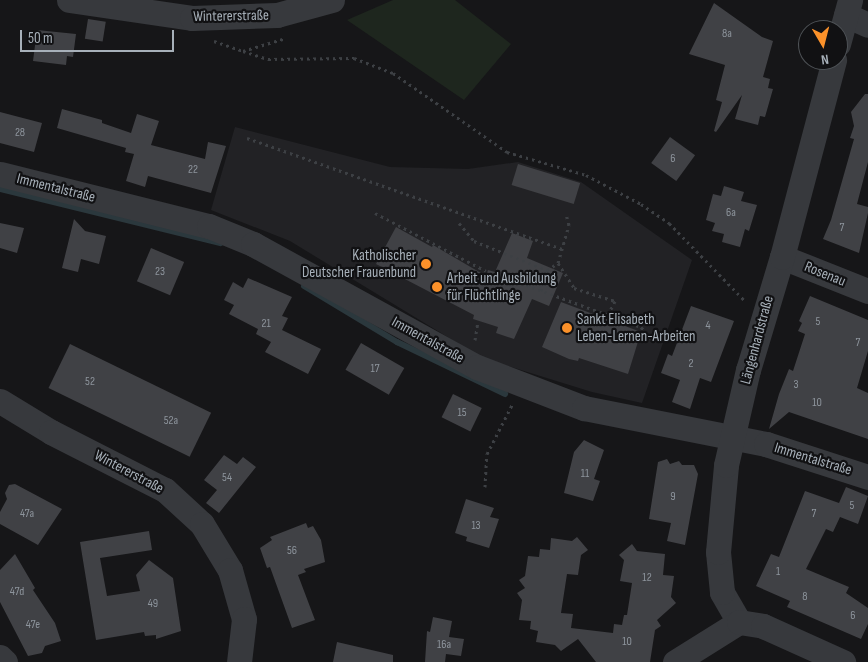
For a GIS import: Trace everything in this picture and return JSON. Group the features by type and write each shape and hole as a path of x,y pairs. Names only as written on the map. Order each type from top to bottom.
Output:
{"street":[{"name":"Wintererstraße","path":"69,0 192,18 278,15 332,0"},
{"path":"848,8 868,25"},
{"name":"Längenhardstraße","path":"739,622 722,592 718,552 719,511 750,362 782,257 831,70"},
{"name":"Immentalstraße","path":"0,174 209,226 244,240 292,263 477,367 584,408 766,444 868,477"},
{"name":"Rosenau","path":"782,257 868,291"},
{"name":"Wintererstraße","path":"0,401 51,432 165,490 202,524 230,570 244,619 239,662"},
{"path":"675,662 739,622 763,626 843,662"},
{"path":"0,657 5,662"}],"path":[{"path":"244,51 268,59 354,58 393,73 507,152 586,175 641,204 669,223 748,305"},
{"path":"247,138 562,249"},
{"path":"375,213 486,271"},
{"path":"541,291 546,270 558,263 569,225 566,214"},
{"path":"459,223 474,241 546,270"},
{"path":"558,263 574,288 615,301 608,316"},
{"path":"526,286 602,315 641,327 653,341"},
{"path":"474,339 478,321"},
{"path":"485,487 487,454 522,384"}],"shaded area":[{"path":"393,0 455,0 511,44 464,100 347,20"},
{"path":"235,127 390,167 468,169 518,162 581,182 692,260 642,403 592,392 482,358 290,241 211,210"}],"building":[{"path":"714,3 762,37 773,41 763,77 770,79 768,88 773,89 765,117 760,116 758,125 735,119 742,95 716,132 714,131 722,102 716,100 725,65 689,54"},
{"path":"88,19 106,22 103,42 85,39"},
{"path":"37,30 76,34 73,57 67,56 66,65 33,61"},
{"path":"865,94 868,94 868,162 857,204 868,207 868,213 859,253 823,239 831,220 854,139 850,138 854,126 851,112"},
{"path":"62,109 102,120 102,123 131,133 137,114 159,121 151,145 205,159 208,142 226,146 211,193 148,176 145,187 126,181 134,154 125,152 126,148 57,128"},
{"path":"0,112 42,123 34,152 0,143"},
{"path":"670,137 695,155 676,181 651,163"},
{"path":"518,164 580,183 574,204 512,185"},
{"path":"724,186 744,192 741,201 757,205 749,231 745,229 740,247 722,242 724,234 712,231 715,223 706,220 713,194 721,196"},
{"path":"74,219 85,231 106,236 99,264 81,259 78,272 62,268"},
{"path":"0,223 24,228 17,253 0,248"},
{"path":"396,227 432,247 433,245 486,276 488,270 495,272 512,233 533,241 527,258 563,273 549,306 532,299 514,339 496,333 498,327 473,319 474,315 376,264"},
{"path":"151,248 184,262 170,295 137,281"},
{"path":"248,278 292,297 282,316 288,318 282,330 321,349 308,374 265,352 271,342 256,334 258,329 229,314 234,305 224,300 233,282 243,288"},
{"path":"810,296 868,320 868,351 857,388 868,393 868,439 789,412 769,429 779,394 789,369 793,371 805,334 798,331 802,323 799,321"},
{"path":"561,302 641,332 628,374 579,358 578,361 569,359 542,347"},
{"path":"691,306 734,321 711,382 700,378 690,409 672,402 680,380 661,373 668,354 672,356"},
{"path":"361,343 404,368 389,395 346,370"},
{"path":"70,344 211,413 190,457 49,388"},
{"path":"453,394 482,408 470,431 442,417"},
{"path":"584,440 604,450 594,479 600,481 593,501 564,493 574,452"},
{"path":"224,455 237,464 243,457 256,467 219,513 206,503 217,490 204,480"},
{"path":"667,459 670,464 679,461 682,465 694,465 698,474 685,545 667,541 671,523 649,519 658,462"},
{"path":"15,484 62,509 38,545 0,524 0,512 7,499 5,493 9,485"},
{"path":"846,487 868,496 858,524 840,517 833,532 826,529 806,569 849,587 846,593 868,608 868,624 861,639 787,607 790,601 756,586 771,554 779,557 805,491 839,503"},
{"path":"466,499 494,508 490,517 499,519 489,548 466,541 467,537 455,533"},
{"path":"306,523 308,528 313,526 321,540 325,562 304,569 306,572 298,575 315,620 292,628 270,567 267,568 260,548 272,540 270,537"},
{"path":"149,531 152,550 100,558 107,596 140,591 136,575 149,560 173,578 181,631 156,639 156,635 145,636 144,632 96,640 80,542"},
{"path":"577,537 588,550 581,555 578,575 567,574 561,613 573,614 571,628 613,633 614,624 622,625 624,615 627,615 632,583 620,581 624,560 619,555 632,544 637,551 665,554 663,575 674,576 671,597 676,603 657,620 661,626 655,630 650,662 596,662 578,639 561,651 555,645 536,642 538,631 530,629 531,621 519,620 522,600 517,593 525,588 519,580 525,576 528,556 539,557 540,549 550,550 551,538 572,541"},
{"path":"15,554 35,588 33,590 55,623 61,641 45,646 42,653 28,656 0,602 0,570"},
{"path":"433,617 452,621 449,637 464,639 461,656 446,654 445,662 425,662 427,631 430,632"},
{"path":"337,642 393,655 393,662 333,662"}],"waterway":[{"path":"0,189 220,243"},
{"path":"304,286 397,342 505,394"}],"place":[{"name":"Katholischer Deutscher Frauenbund","path":"426,264"},
{"name":"Arbeit und Ausbildung für Flüchtlinge","path":"437,287"},
{"name":"Sankt Elisabeth Leben-Lernen-Arbeiten","path":"567,328"}]}
